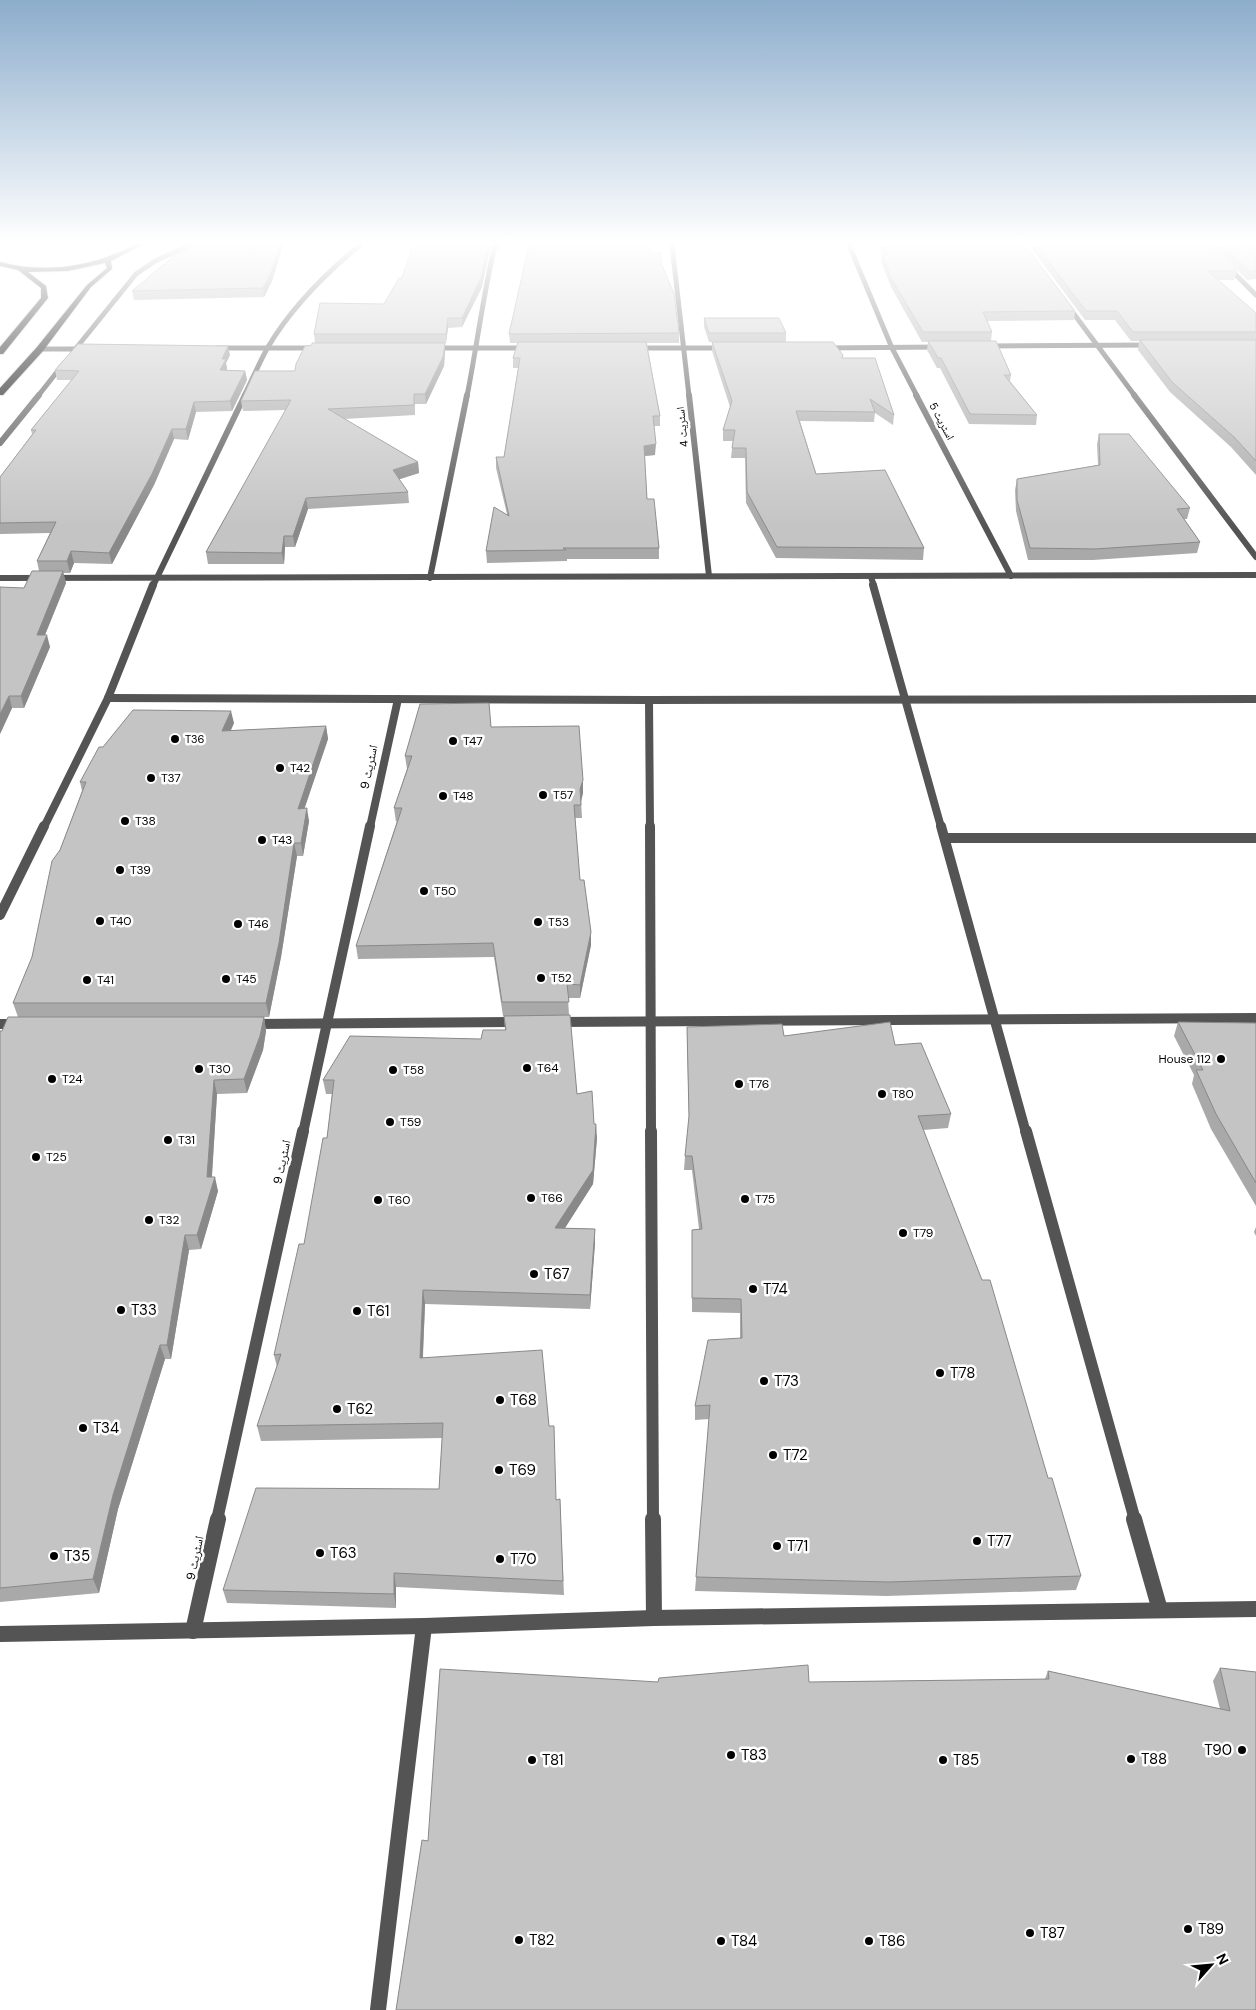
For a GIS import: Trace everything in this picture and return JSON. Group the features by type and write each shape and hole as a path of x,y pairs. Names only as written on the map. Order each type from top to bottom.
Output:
{"highway":[{"path":"1,350 10,339"},
{"path":"0,393 48,339"}],"street":[{"path":"0,443 84,339"},
{"path":"0,915 108,698 156,578 268,348 275,339"},
{"path":"430,578 478,339"},
{"name":"اسٹریٹ 4","path":"683,339 708,576"},
{"name":"اسٹریٹ 5","path":"888,339 1011,576"},
{"path":"1092,339 1256,557"},
{"path":"980,346 1156,345"},
{"path":"822,348 950,347"},
{"path":"210,348 328,348"},
{"path":"427,348 536,348"},
{"path":"624,348 733,348"},
{"path":"40,349 94,349"},
{"path":"0,578 1256,575"},
{"path":"871,577 1160,1610"},
{"path":"108,698 649,700 905,698 1256,699"},
{"name":"اسٹریٹ 9","path":"193,1631 398,699"},
{"path":"649,700 654,1618"},
{"path":"945,838 1256,838"},
{"path":"237,1024 1256,1018"},
{"path":"0,1024 30,1024"},
{"path":"0,1634 424,1626 654,1618 1256,1609"},
{"path":"378,2010 424,1626"}],"building":[{"path":"1140,340 1256,340 1256,461 1234,437 1172,382"},
{"path":"928,341 996,341 1011,375 1004,375 1037,415 970,414 941,358 938,358"},
{"path":"518,342 646,342 660,416 653,416 656,444 644,446 647,499 654,499 659,548 563,548 566,550 486,551 494,507 509,516 496,457 504,457 520,358 513,358"},
{"path":"712,342 833,342 843,355 842,358 875,358 894,415 870,399 875,412 796,411 816,474 885,470 924,548 777,547 747,492 746,448 732,448 735,430 723,430 732,401"},
{"path":"312,343 445,343 443,357 425,394 414,394 414,405 328,409 418,462 393,470 408,492 306,498 293,536 284,536 282,553 206,552 291,400 241,401 255,371 295,371 296,364 305,346 312,345"},
{"path":"78,344 228,346 222,359 226,359 220,370 245,371 230,401 194,402 186,429 172,429 152,474 109,553 71,551 67,561 37,561 56,522 0,523 0,477 36,430 31,430 79,371 55,370"},
{"path":"1099,434 1129,434 1190,508 1177,509 1200,542 1095,549 1030,548 1017,500 1017,479 1100,465"},
{"path":"32,571 63,571 37,635 47,635 21,696 9,696 0,714 0,587 24,588"},
{"path":"489,703 491,727 579,726 583,780 580,789 581,805 574,805 580,880 584,880 591,932 580,985 567,984 569,1002 502,1002 493,943 356,946 402,808 394,808 412,756 405,756 420,704"},
{"path":"133,710 231,711 222,731 326,726 298,809 307,808 301,843 294,843 279,943 266,1003 13,1003 32,957 52,861 60,850 86,782 80,782 99,747 103,747"},
{"path":"570,1015 577,1094 592,1091 594,1124 596,1124 593,1170 555,1228 595,1229 590,1295 423,1290 420,1358 542,1350 549,1426 554,1426 556,1500 560,1499 563,1581 394,1573 394,1594 223,1590 256,1488 439,1489 443,1423 257,1426 281,1354 274,1355 299,1244 304,1244 323,1138 327,1138 334,1080 323,1080 350,1036 481,1039 483,1030 506,1030 504,1016"},
{"path":"8,1017 264,1017 260,1036 244,1079 214,1080 207,1177 215,1177 197,1235 185,1235 167,1345 160,1345 113,1495 93,1579 0,1588 0,1031 2,1031"},
{"path":"890,1022 895,1045 921,1043 951,1114 918,1116 982,1280 990,1280 1048,1478 1052,1478 1081,1576 888,1582 696,1577 710,1405 695,1406 708,1340 742,1338 741,1299 692,1298 692,1230 702,1229 692,1156 685,1156 689,1116 687,1027 782,1024 784,1036"},
{"path":"1178,1022 1256,1023 1256,1183 1216,1114 1196,1070 1203,1070"},
{"path":"808,1665 809,1682 1049,1679 1048,1671 1230,1711 1220,1668 1256,1672 1256,2010 396,2010 422,1840 428,1841 440,1669 658,1682 659,1678"}],"place":[{"name":"T36","path":"175,739"},
{"name":"T47","path":"453,741"},
{"name":"T42","path":"280,768"},
{"name":"T37","path":"151,778"},
{"name":"T57","path":"543,795"},
{"name":"T48","path":"443,796"},
{"name":"T38","path":"125,821"},
{"name":"T43","path":"262,840"},
{"name":"T39","path":"120,870"},
{"name":"T50","path":"424,891"},
{"name":"T40","path":"100,921"},
{"name":"T53","path":"538,922"},
{"name":"T46","path":"238,924"},
{"name":"T52","path":"541,978"},
{"name":"T45","path":"226,979"},
{"name":"T41","path":"87,980"},
{"name":"House 112","path":"1221,1059"},
{"name":"T64","path":"527,1068"},
{"name":"T30","path":"199,1069"},
{"name":"T58","path":"393,1070"},
{"name":"T24","path":"52,1079"},
{"name":"T76","path":"739,1084"},
{"name":"T80","path":"882,1094"},
{"name":"T59","path":"390,1122"},
{"name":"T31","path":"168,1140"},
{"name":"T25","path":"36,1157"},
{"name":"T66","path":"531,1198"},
{"name":"T75","path":"745,1199"},
{"name":"T60","path":"378,1200"},
{"name":"T32","path":"149,1220"},
{"name":"T79","path":"903,1233"},
{"name":"T67","path":"534,1274"},
{"name":"T74","path":"753,1289"},
{"name":"T33","path":"121,1310"},
{"name":"T61","path":"357,1311"},
{"name":"T78","path":"940,1373"},
{"name":"T73","path":"764,1381"},
{"name":"T68","path":"500,1400"},
{"name":"T62","path":"337,1409"},
{"name":"T34","path":"83,1428"},
{"name":"T72","path":"773,1455"},
{"name":"T69","path":"499,1470"},
{"name":"T77","path":"977,1541"},
{"name":"T71","path":"777,1546"},
{"name":"T63","path":"320,1553"},
{"name":"T35","path":"54,1556"},
{"name":"T70","path":"500,1559"},
{"name":"T90","path":"1242,1750"},
{"name":"T83","path":"731,1755"},
{"name":"T88","path":"1131,1759"},
{"name":"T81","path":"532,1760"},
{"name":"T85","path":"943,1760"},
{"name":"T89","path":"1188,1929"},
{"name":"T87","path":"1030,1933"},
{"name":"T82","path":"519,1940"},
{"name":"T84","path":"721,1941"},
{"name":"T86","path":"869,1941"}]}
